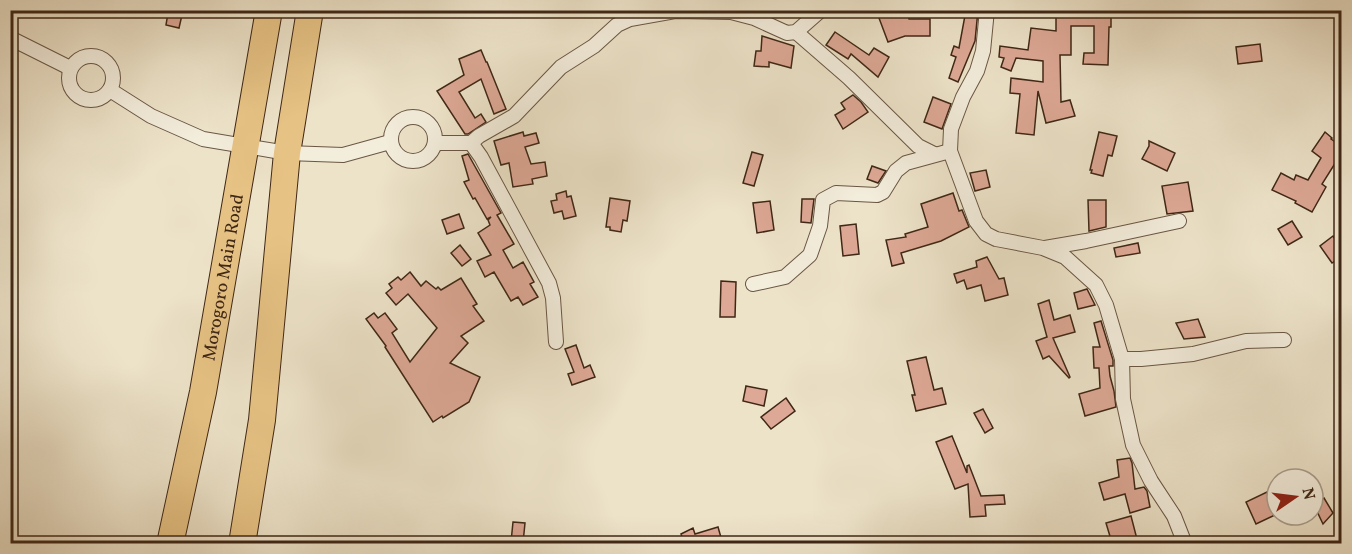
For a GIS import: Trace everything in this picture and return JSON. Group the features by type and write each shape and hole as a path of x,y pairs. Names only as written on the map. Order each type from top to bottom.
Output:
{"highway":[{"name":"Morogoro Main Road","path":"170,543 203,392 269,10"},
{"path":"242,543 262,420 287,153 310,10"}],"street":[{"path":"435,143 471,143 514,116 561,67 594,46 617,25 630,19 675,11 731,12 754,18 787,33 795,32 821,10"},
{"path":"987,10 983,51 951,129 950,151 976,221 986,234 996,239 1043,248 1065,257 1096,285 1106,305 1122,359 1122,399 1133,445 1151,481 1174,516 1185,543"},
{"path":"795,32 849,78 918,146 934,154"},
{"path":"10,38 70,68"},
{"path":"91,55 103,58 112,68 114,81 110,90 103,98 91,101 78,97 68,81 70,68 79,58 91,55"},
{"path":"110,90 151,116 203,139 246,147 287,153 342,155 390,142"},
{"path":"413,116 430,124 435,136 435,143 430,154 419,161 406,161 395,154 390,142 395,124 406,117 413,116"},
{"path":"471,143 481,157 549,283 553,298 556,342"},
{"path":"753,284 786,277 810,255 820,226 823,200 836,193 877,195 883,192 896,171 906,163 950,151"},
{"path":"1043,248 1179,221"},
{"path":"1122,359 1193,354 1246,341 1284,340"}],"building":[{"path":"876,10 906,10 909,19 930,19 930,36 905,36 888,42"},
{"path":"966,10 978,10 975,41 958,82 949,78 956,57 951,55 954,46 959,48"},
{"path":"168,13 182,15 179,28 166,25"},
{"path":"1056,13 1111,16 1108,65 1083,64 1084,53 1094,53 1094,26 1071,26 1071,55 1060,55 1061,102 1070,100 1075,116 1046,123 1038,91 1034,135 1016,133 1020,94 1010,93 1011,78 1043,82 1043,61 1016,58 1011,71 1001,67 1004,58 999,57 1000,46 1028,50 1031,28 1056,31"},
{"path":"835,32 869,55 874,48 889,57 878,77 851,54 848,59 826,45"},
{"path":"762,36 794,46 791,68 769,62 769,67 754,66 756,51 761,51"},
{"path":"1260,44 1262,61 1238,64 1236,47"},
{"path":"481,50 506,109 494,114 481,79 459,92 475,118 481,114 486,122 465,134 437,91 464,75 459,59"},
{"path":"853,95 868,112 843,129 835,115 845,109 841,103"},
{"path":"933,97 951,104 942,129 924,122"},
{"path":"523,132 524,136 536,133 539,143 525,147 531,164 545,162 547,176 532,179 533,184 513,187 509,163 501,165 494,141"},
{"path":"1099,132 1117,136 1112,156 1108,155 1103,176 1091,173 1092,170 1090,170"},
{"path":"1325,132 1341,146 1341,154 1322,184 1326,187 1312,212 1295,203 1296,201 1272,190 1281,173 1294,180 1296,175 1308,180 1321,158 1312,151"},
{"path":"1149,141 1175,153 1167,171 1142,159 1149,146"},
{"path":"752,152 763,155 754,186 743,183"},
{"path":"468,154 501,213 497,215 514,244 503,250 513,268 523,262 534,282 530,284 538,297 523,305 518,297 511,301 494,272 485,277 477,261 491,255 478,233 490,225 488,220 491,217 487,219 464,182 469,180 462,156"},
{"path":"872,166 886,171 878,183 867,179"},
{"path":"986,170 990,187 975,191 970,173"},
{"path":"1188,182 1193,211 1167,214 1162,186"},
{"path":"566,191 567,197 571,196 576,216 564,219 562,211 554,213 551,201 557,200 556,194"},
{"path":"953,193 959,211 962,210 969,227 941,241 901,253 904,263 892,266 886,240 906,237 905,234 928,227 921,204"},
{"path":"610,198 630,201 627,221 623,220 621,232 606,227"},
{"path":"802,199 814,199 811,223 801,222"},
{"path":"1088,200 1106,200 1106,227 1089,231"},
{"path":"770,201 774,230 757,233 753,203"},
{"path":"459,214 464,228 447,234 442,220"},
{"path":"1292,221 1302,237 1288,245 1278,229"},
{"path":"856,224 859,254 843,256 840,226"},
{"path":"1333,236 1341,248 1341,257 1332,263 1320,246"},
{"path":"1138,243 1140,253 1116,257 1114,248"},
{"path":"460,245 471,259 462,266 451,253"},
{"path":"987,257 999,279 1004,278 1008,295 985,301 981,285 967,289 964,280 957,283 954,274 977,267 976,261"},
{"path":"410,272 421,286 426,281 441,290 461,278 477,304 473,306 484,321 461,336 468,343 450,363 480,377 469,402 433,422 386,346 366,319 374,313 378,318 385,313 397,329 392,333 410,362 437,328 408,294 396,305 386,293 392,288 389,284 398,277 401,280"},
{"path":"721,281 736,282 735,317 720,317"},
{"path":"1087,289 1095,305 1078,309 1074,293"},
{"path":"1049,300 1054,320 1070,315 1075,332 1053,338 1069,378 1049,356 1043,359 1036,341 1047,337 1038,304"},
{"path":"1198,319 1205,337 1184,339 1176,323"},
{"path":"1101,321 1113,360 1113,366 1109,366 1116,407 1085,416 1079,394 1100,388 1099,368 1094,368 1093,347 1100,347 1094,323"},
{"path":"576,345 584,368 590,365 595,377 572,385 568,374 574,372 565,349"},
{"path":"926,357 934,390 942,388 946,404 916,411 912,395 915,395 907,361"},
{"path":"746,386 767,390 764,406 743,401"},
{"path":"786,398 795,411 771,429 761,417"},
{"path":"983,409 993,428 985,433 974,413"},
{"path":"952,436 967,473 969,465 981,496 1004,495 1005,504 985,505 986,516 970,517 968,484 955,489 936,442"},
{"path":"1130,458 1135,489 1144,487 1150,507 1130,513 1125,494 1104,500 1099,483 1119,477 1117,460"},
{"path":"1265,493 1265,520 1256,524 1246,502"},
{"path":"1325,500 1333,513 1325,522"},
{"path":"1131,516 1138,543 1112,543 1106,523"},
{"path":"513,522 525,523 523,543 511,542"},
{"path":"718,527 722,541 670,543 693,528 695,534"}]}
